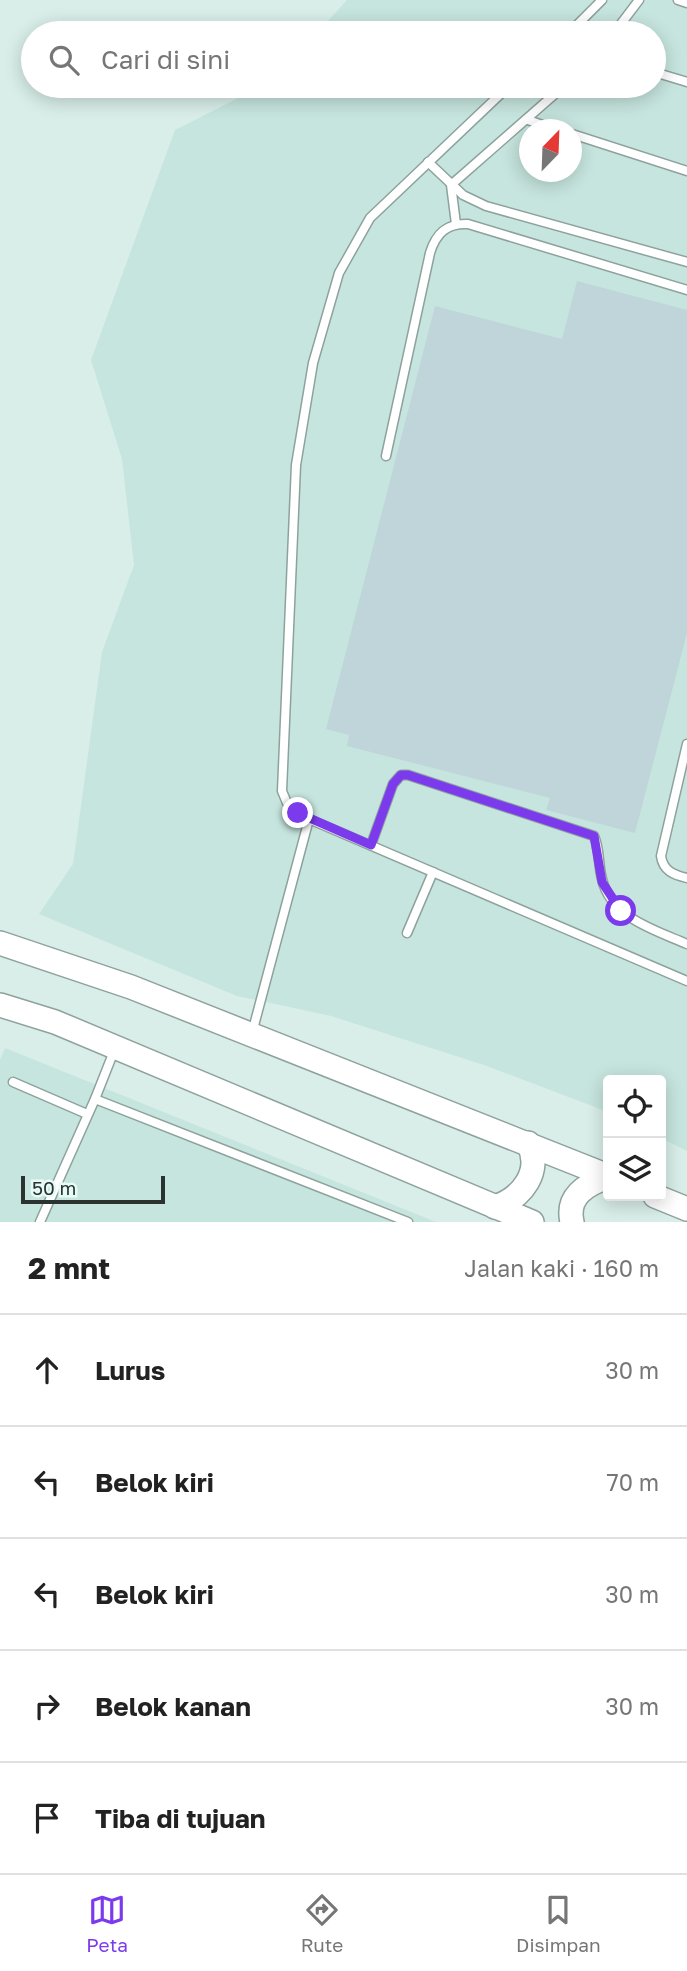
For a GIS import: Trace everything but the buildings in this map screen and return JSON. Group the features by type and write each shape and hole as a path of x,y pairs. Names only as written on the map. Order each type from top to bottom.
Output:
{"street":[{"path":"0,943 131,987 603,1175"},
{"path":"0,1004 55,1022 532,1222"},
{"path":"495,1207 510,1202 526,1187 534,1161 528,1143"},
{"path":"572,1222 572,1206 583,1188 603,1179"},
{"path":"666,1200 687,1209"}],"lane":[{"path":"581,21 602,0"},
{"path":"623,21 639,0"},
{"path":"678,0 687,3"},
{"path":"666,76 687,82"},
{"path":"496,98 370,218 345,258 328,310 307,394 296,466 281,774 287,803 309,819 687,981"},
{"path":"529,119 551,98"},
{"path":"451,185 519,128"},
{"path":"582,138 687,171"},
{"path":"428,162 451,185 486,206 687,262"},
{"path":"451,185 456,224"},
{"path":"386,456 434,239 456,224 468,224 687,290"},
{"path":"687,744 684,769 661,856 670,872 687,878"},
{"path":"371,845 397,778 408,775 421,779 594,836 602,882 621,911 633,921 687,944"},
{"path":"252,1035 309,819"},
{"path":"407,933 433,872"},
{"path":"40,1222 116,1048"},
{"path":"13,1082 87,1114"},
{"path":"94,1099 408,1222"}],"shaded area":[{"path":"347,0 687,0 687,1151 666,1140 666,1075 603,1075 603,1110 484,1065 331,1016 237,996 39,914 73,864 102,652 134,565 122,459 91,360 175,130 238,98 666,98 666,21 328,21"},
{"path":"5,1048 436,1222 0,1222 0,1060"}],"route":[{"path":"298,813 371,845 393,784 401,775 408,775 588,832 597,841 602,882 621,911"}]}
